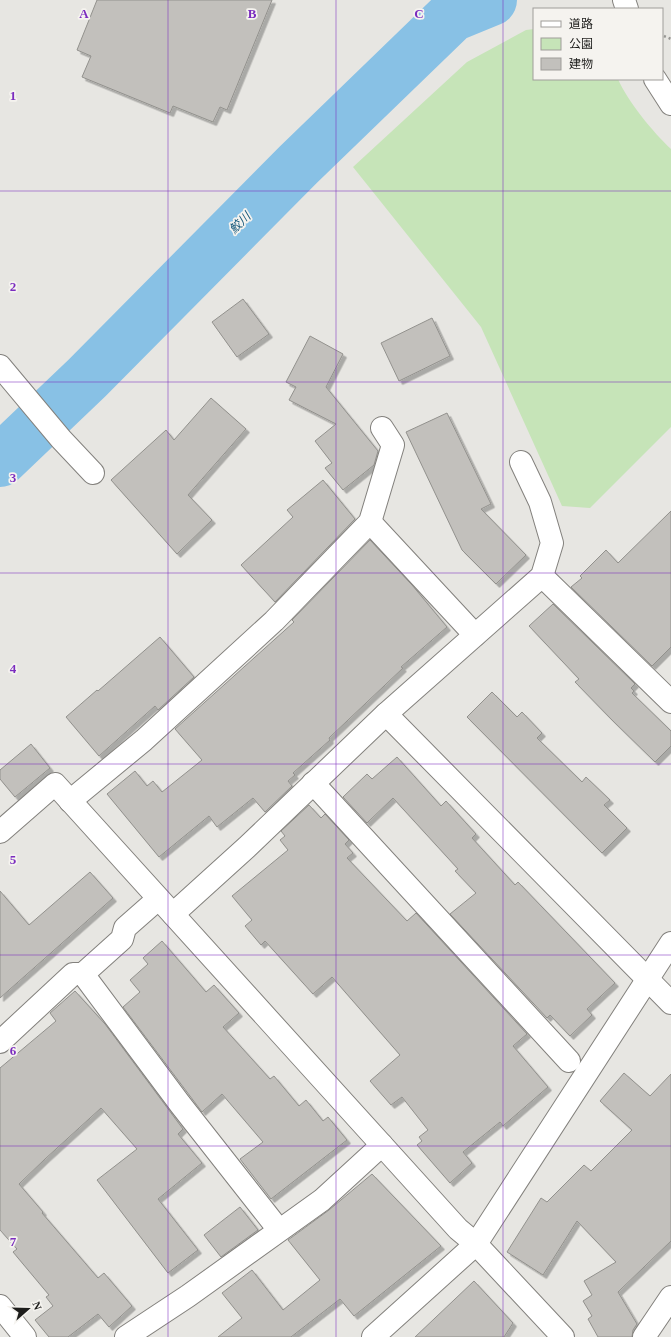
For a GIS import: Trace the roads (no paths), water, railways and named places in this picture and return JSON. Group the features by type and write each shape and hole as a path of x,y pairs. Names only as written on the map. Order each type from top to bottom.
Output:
{"street":[{"path":"656,80 671,104"},
{"path":"1,368 61,439 93,473"},
{"path":"70,802 144,740 274,621 370,522 393,445 382,428"},
{"path":"0,1042 73,974 83,974 122,939 125,928 165,906 247,847 386,714 542,576 552,543 540,502 521,462"},
{"path":"370,522 475,635"},
{"path":"542,576 671,702"},
{"path":"386,714 671,1003"},
{"path":"313,783 569,1061"},
{"path":"0,832 55,784 458,1229 476,1244 563,1337"},
{"path":"373,1337 476,1244 671,943"},
{"path":"83,974 180,1104 279,1230"},
{"path":"126,1337 188,1296 322,1200 382,1145"},
{"path":"644,1337 671,1297"},
{"path":"0,1306 25,1337"}],"waterway":[{"name":"鮫川","path":"0,461 87,378 298,165 452,16 491,0"}]}
